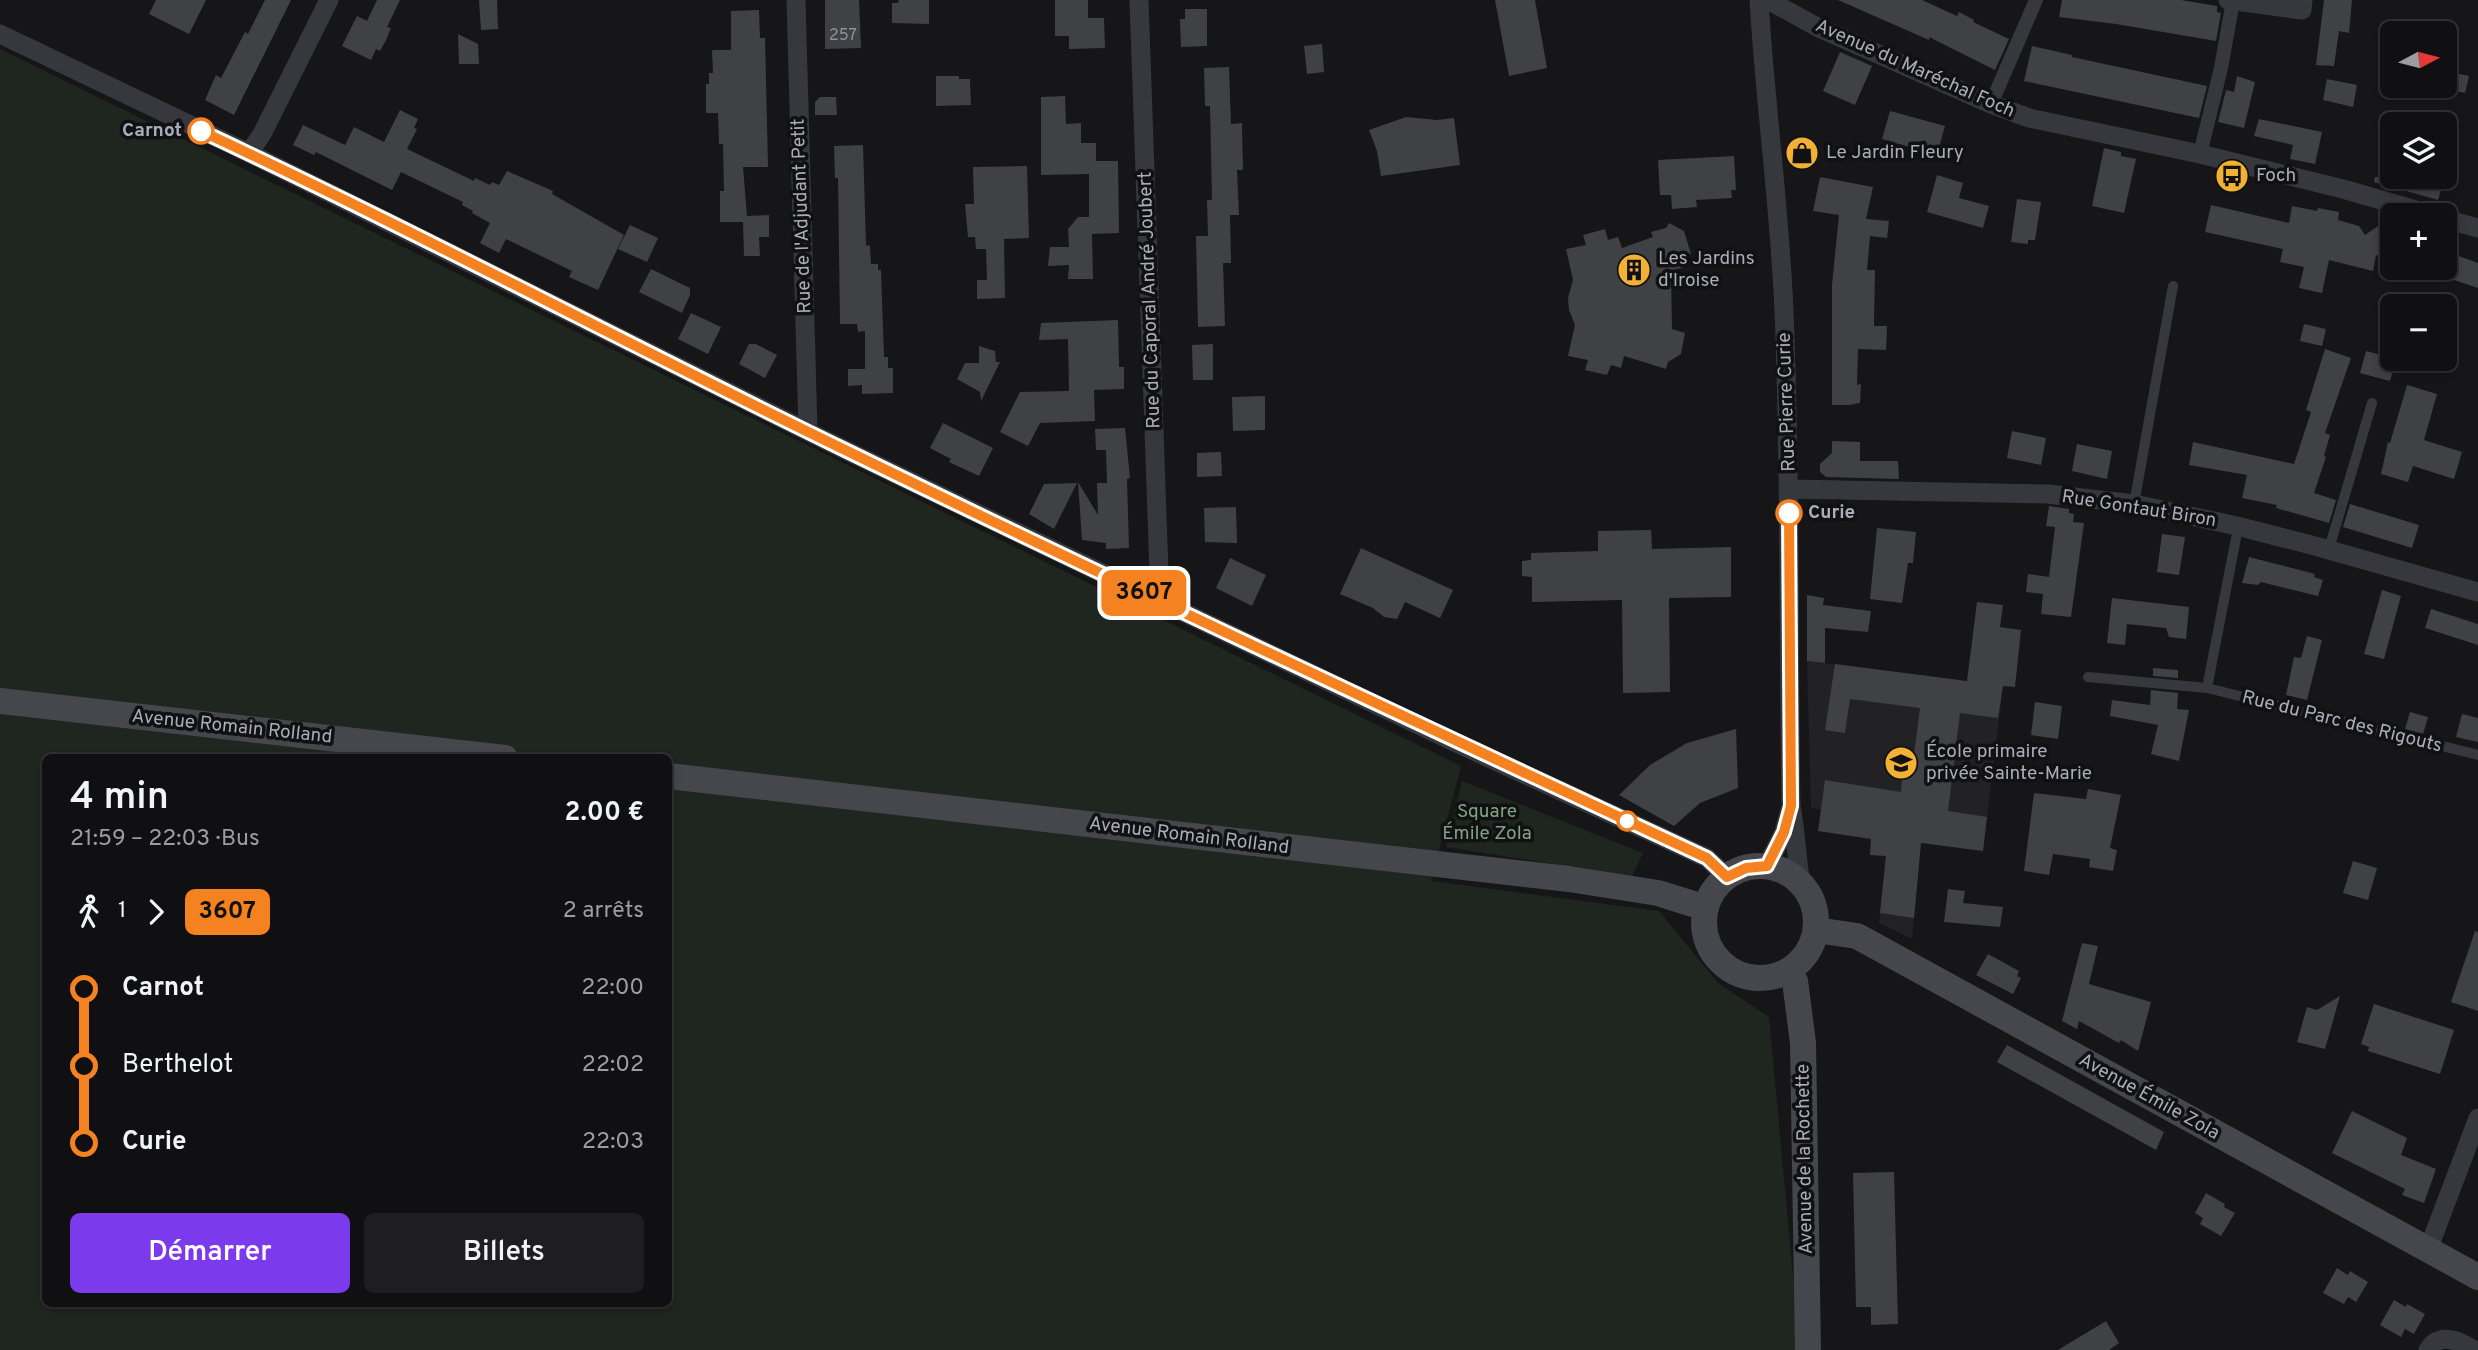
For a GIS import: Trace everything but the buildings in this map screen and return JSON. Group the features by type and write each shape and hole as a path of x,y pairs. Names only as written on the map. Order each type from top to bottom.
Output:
{"main road":[{"name":"Avenue Romain Rolland","path":"0,701 470,754"},
{"name":"Avenue Romain Rolland","path":"672,776 1569,879 1658,892 1706,908"},
{"path":"1767,866 1780,869 1801,883 1814,905 1816,930 1807,954 1787,971 1775,976 1750,977 1727,966 1710,946 1706,934 1706,908 1718,886 1727,877 1746,868 1767,866"},
{"name":"Avenue Émile Zola","path":"1816,930 1857,936 2478,1277"},
{"name":"Avenue de la Rochette","path":"1787,971 1795,981 1803,1043 1808,1350"}],"street":[{"path":"249,153 262,134 329,0"},
{"name":"Rue de l'Adjudant Petit","path":"796,0 808,431"},
{"name":"Rue du Caporal André Joubert","path":"1139,0 1160,601"},
{"name":"Rue Pierre Curie","path":"1759,0 1784,310 1790,489 1788,584 1791,806 1796,828 1795,855 1801,883"},
{"name":"Avenue du Maréchal Foch","path":"1768,0 1817,27 1991,104 2029,118 2200,154 2390,203"},
{"path":"1991,104 2036,0"},
{"path":"2200,154 2221,68 2231,0 2302,10 2303,0"},
{"path":"0,34 249,153 808,431 1160,601 1452,741 1707,858 1727,877"},
{"path":"2457,222 2478,228"},
{"name":"Rue Gontaut Biron","path":"1790,489 2048,494 2134,504 2237,526 2478,593"},
{"name":"Rue Pierre Curie","path":"1767,866 1784,832 1791,806"},
{"path":"2428,1250 2478,1118"},
{"path":"2430,1348 2447,1338 2456,1339 2474,1350"}],"lane":[{"path":"2134,504 2173,286"},
{"path":"2329,550 2372,403"},
{"path":"2207,688 2236,538"},
{"name":"Rue du Parc des Rigouts","path":"2088,677 2207,688 2478,755"}],"shaded area":[{"name":"École primaire privée Sainte-Marie","path":"1807,661 2003,686 1985,833 1921,843 1912,939 1879,923 1889,819 1811,808"}],"green space":[{"path":"0,49 1461,766 1431,881 1659,911 1718,983 1769,1017 1800,1350 0,1350"},
{"name":"Square Émile Zola","path":"1462,781 1643,853 1632,876 1446,847"}],"bus line":[{"name":"3607","path":"201,131 837,446 1452,741 1707,858 1727,877 1746,868 1767,866 1784,832 1791,806 1789,513"}],"place":[{"name":"Carnot","path":"201,131"},
{"name":"Le Jardin Fleury","path":"1802,153"},
{"name":"Foch","path":"2232,176"},
{"name":"Les Jardins d'Iroise","path":"1634,270"},
{"name":"Curie","path":"1789,513"},
{"name":"École primaire privée Sainte-Marie","path":"1901,763"}]}
